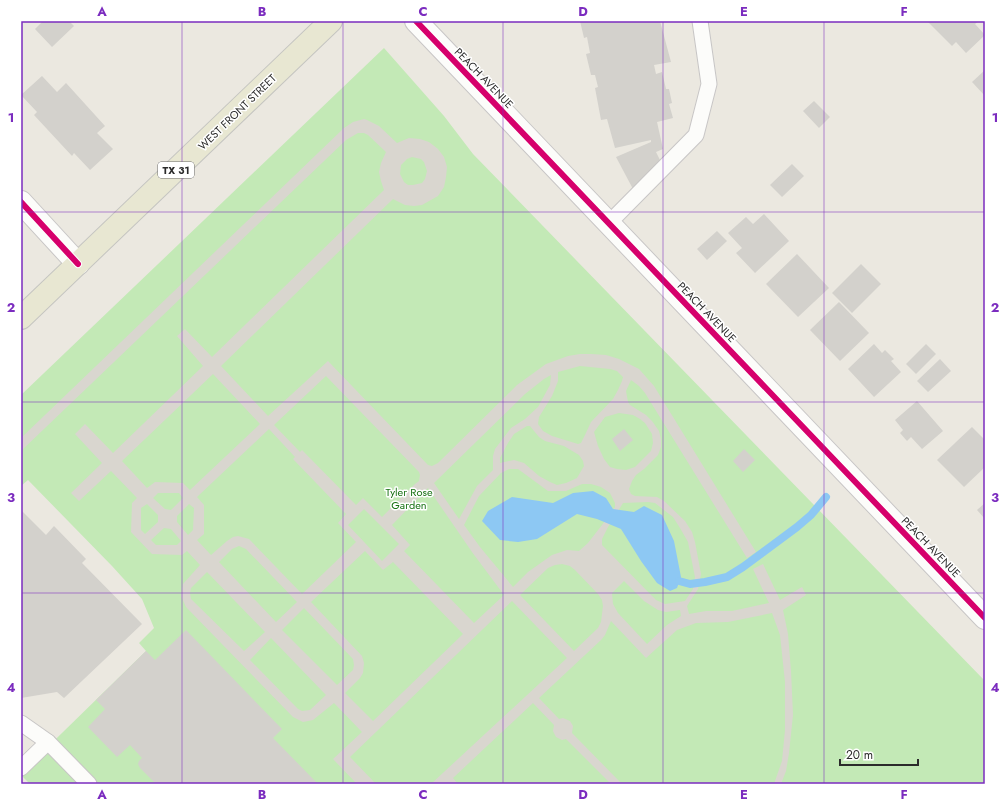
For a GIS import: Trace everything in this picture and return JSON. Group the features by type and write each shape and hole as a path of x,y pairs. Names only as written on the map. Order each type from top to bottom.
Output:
{"main road":[{"name":"WEST FRONT STREET","path":"21,318 331,21"}],"street":[{"name":"PEACH AVENUE","path":"416,21 985,618"},
{"path":"21,202 78,264"}],"lane":[{"path":"609,223 696,135 709,84 700,21"},
{"path":"21,723 48,742 89,784"},
{"path":"21,768 48,742"}],"green space":[{"name":"Tyler Rose Garden","path":"384,48 444,116 473,154 985,681 985,784 30,784 21,775 21,773 146,651 139,643 154,628 142,599 112,566 28,480 21,486 21,395"}],"shaded area":[{"path":"364,119 367,120 379,126 397,143 409,138 429,142 438,149 444,157 447,167 444,187 438,196 422,205 405,205 393,199 221,366 268,416 328,361 428,465 432,466 438,463 517,385 546,364 568,356 591,354 606,355 619,359 639,369 654,386 756,552 747,558 645,393 631,380 626,391 628,402 652,421 659,431 661,447 658,455 636,475 629,489 631,494 635,496 657,497 664,501 685,521 692,532 701,574 698,589 687,606 689,614 706,611 732,611 769,603 753,569 763,564 780,600 802,587 806,595 783,610 788,634 793,715 786,771 781,784 774,784 782,761 785,730 785,682 780,635 772,613 728,622 696,623 677,630 646,658 611,621 605,635 601,640 539,698 559,719 563,718 570,721 573,726 572,733 622,784 611,784 566,739 562,740 556,737 553,731 554,725 533,703 453,778 458,784 431,784 567,658 512,601 350,757 376,784 357,784 333,759 362,732 334,703 313,720 303,722 293,717 186,607 181,596 183,584 200,565 187,551 182,555 152,554 131,532 132,503 137,498 111,471 79,501 71,493 102,463 75,434 85,424 113,453 203,366 177,336 185,329 212,357 384,190 379,172 386,152 364,133 358,133 346,140 21,451 21,438 344,128 353,122","holes":["412,157 421,159 424,162 427,171 425,179 422,183 413,185 408,185 404,182 400,174 401,165 407,159","580,366 610,369 617,371 623,377 613,399 591,422 581,443 578,444 552,436 543,431 538,424 539,417 552,396 558,381 558,372","213,374 260,424 190,490 183,483 155,482 147,488 122,461","551,375 550,385 538,407 525,419 511,428 495,449 493,456 493,470 477,486 459,519 434,483 525,394","326,376 419,472 419,481 382,517 363,498 356,505 302,450 300,452 274,425","619,413 633,415 640,419 645,423 652,434 653,443 651,451 635,467 626,470 610,467 604,459 594,432 605,417","527,426 530,426 539,437 545,441 564,446 579,455 584,466 577,478 557,485 539,476 524,463 514,460 500,463 500,458 514,434","269,429 295,457 293,459 346,514 338,523 356,542 302,594 249,539 238,536 233,537 211,555 197,540 204,534 204,505 197,497","509,469 518,469 548,491 566,491 582,484 591,484 601,487 610,493 615,503 615,507 602,525 588,543 579,551 567,550 552,555 528,572 513,587 464,525 479,496 501,473","428,488 504,595 474,623 404,551 410,545 392,525","158,493 179,493 183,498 171,510 165,509 153,498","623,503 655,503 673,517 688,542 695,577 693,589 685,601 665,604 656,600 602,545 602,539","147,504 158,515 158,522 145,534 141,530 141,508","189,504 194,508 193,530 188,535 177,522 177,516","364,509 399,544 382,561 348,525","164,528 171,529 181,541 177,545 156,545 151,540","239,546 246,549 297,602 276,622 219,562 232,549","365,551 383,570 393,562 463,634 373,721 345,693 363,673 364,663 362,656 311,602","562,564 570,566 602,600 603,606 601,622 598,628 574,651 520,595 548,568","207,572 265,632 244,651 191,599 191,588","624,581 644,601 658,610 666,612 680,610 681,616 667,625 647,644 618,613 613,604 612,593","304,608 353,659 353,670 337,685 282,630","271,638 326,695 310,710 302,711 298,709 250,660"]}],"water":[{"path":"593,491 606,498 613,509 634,512 644,506 662,515 674,541 681,577 677,588 670,591 657,583 621,529 597,519 577,514 537,539 518,542 500,540 482,521 488,511 512,497 553,503 573,493"}],"building":[{"path":"43,21 69,21 74,26 52,47 35,29"},
{"path":"580,21 660,21 671,62 654,65 656,74 662,72 666,89 669,89 672,103 669,104 673,118 657,122 663,149 656,152 666,172 633,189 616,157 651,142 651,140 615,148 607,119 601,120 595,88 598,87 595,75 591,75 586,54 590,53 587,37 584,38"},
{"path":"927,21 979,21 975,24 985,35 966,53 956,42 952,46"},
{"path":"985,70 985,96 972,82"},
{"path":"42,76 57,92 66,83 105,126 97,133 113,149 90,170 74,153 72,156 34,115 37,112 21,95"},
{"path":"814,101 830,117 819,128 803,111"},
{"path":"792,164 804,176 782,197 770,185"},
{"path":"764,214 789,241 755,273 736,253 742,248 728,233 746,217 753,224"},
{"path":"717,231 727,241 707,260 697,249"},
{"path":"797,254 829,288 798,317 766,284"},
{"path":"861,264 881,284 852,313 832,293"},
{"path":"839,302 869,333 840,361 810,330"},
{"path":"874,344 882,353 885,350 894,359 891,361 901,372 874,397 848,369"},
{"path":"926,344 936,354 916,374 906,364"},
{"path":"940,359 951,371 928,392 917,381"},
{"path":"917,401 943,431 922,449 911,437 907,441 900,433 903,430 895,420"},
{"path":"972,427 985,440 985,467 964,487 937,460"},
{"path":"624,429 633,440 620,451 612,439"},
{"path":"744,449 755,460 743,472 733,461"},
{"path":"985,503 985,519 977,510"},
{"path":"21,510 46,535 54,526 86,559 82,563 142,624 64,698 57,692 21,698"},
{"path":"186,630 282,729 273,738 318,784 156,784 140,768 138,764 142,758 130,745 117,757 88,727 105,709 96,700 146,651 155,660"}],"waterway":[{"path":"679,581 690,584 727,577 797,527 811,515 826,497"}],"cycle path":[{"path":"416,21 985,618"},
{"path":"21,202 78,264"}]}
